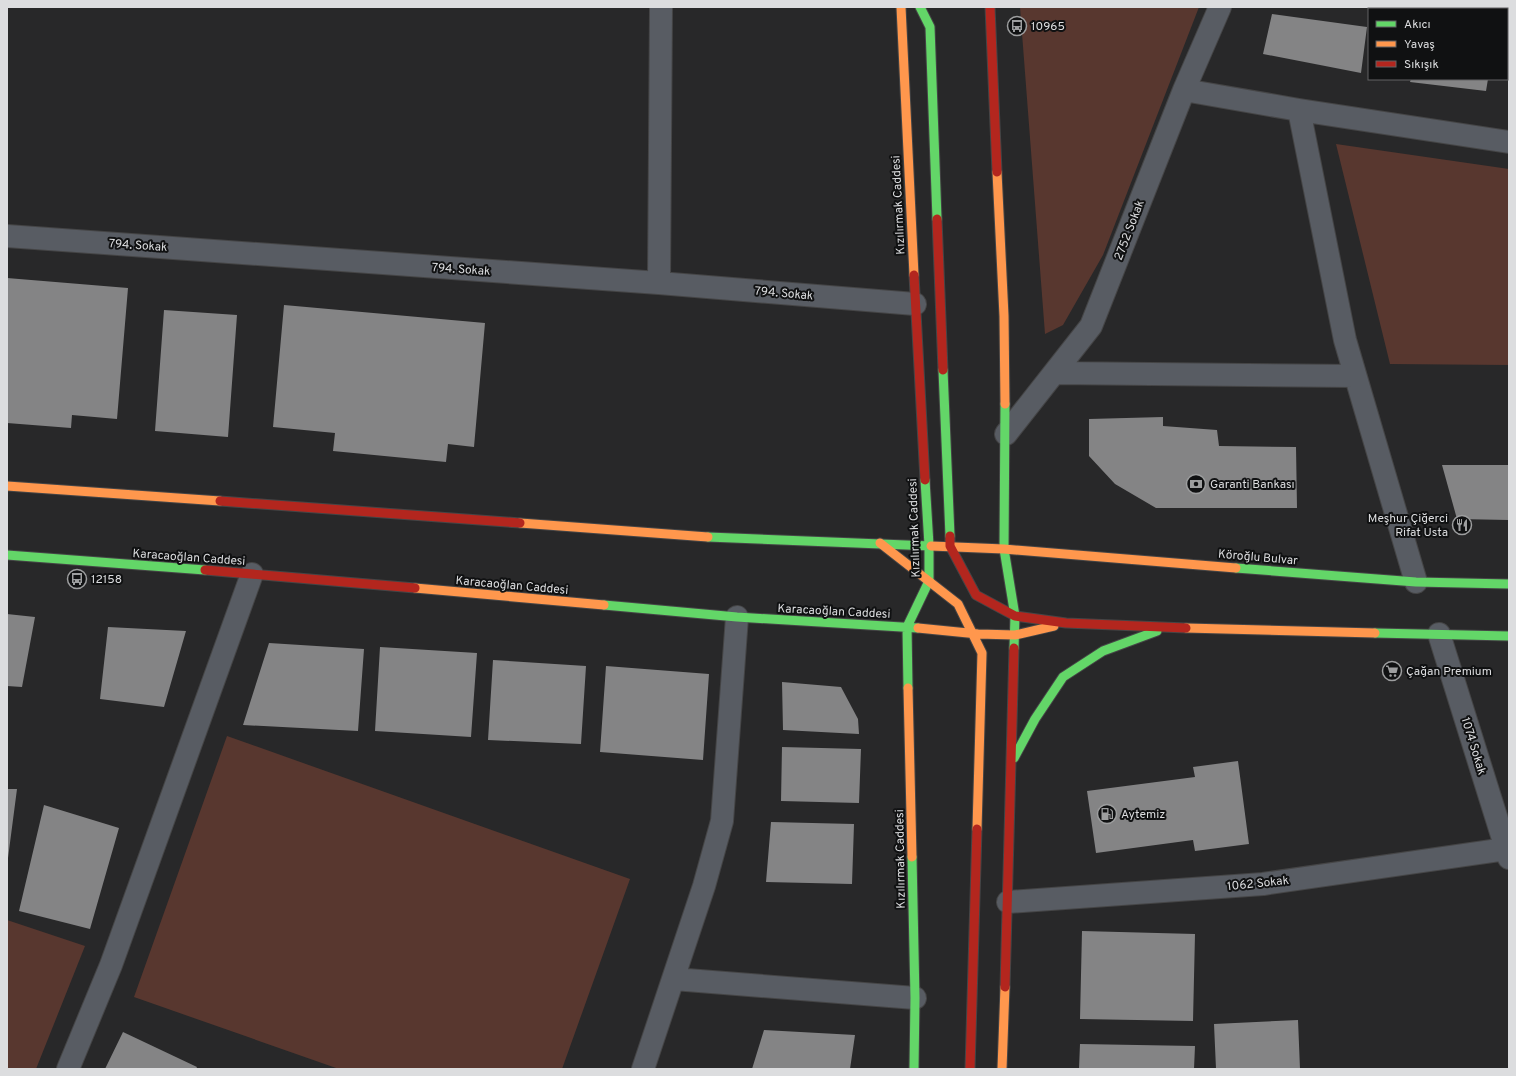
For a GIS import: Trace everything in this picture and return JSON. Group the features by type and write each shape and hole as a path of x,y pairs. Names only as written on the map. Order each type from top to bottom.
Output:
{"main road":[{"name":"Kızılırmak Caddesi","path":"901,7 915,304 929,545 929,581 907,627 915,998 914,1069"},
{"path":"920,7 930,27 950,546 976,595 1015,616 1066,623 1165,628 1509,636"},
{"path":"990,7 1004,316 1006,434 1004,549 1015,616 1012,763 1002,1069"},
{"path":"7,486 703,536 1004,549"},
{"path":"880,543 958,604 982,653 970,1069"},
{"name":"Köroğlu Bulvar","path":"1004,549 1416,582 1509,584"},
{"name":"Karacaoğlan Caddesi","path":"7,555 252,574 737,617 907,627 972,634 1015,635 1066,623"},
{"path":"1012,763 1035,719 1063,677 1103,652 1165,628"}],"street":[{"path":"659,283 661,7"},
{"name":"2752 Sokak","path":"1006,434 1091,326 1184,90 1220,7"},
{"path":"1184,90 1299,110 1509,142"},
{"path":"1299,110 1345,340 1416,582"},
{"name":"794. Sokak","path":"7,236 659,283 915,304"},
{"path":"1054,373 1355,376"},
{"path":"68,1069 111,965 252,574"},
{"path":"643,1069 704,886 722,821 737,617"},
{"name":"1074 Sokak","path":"1439,634 1508,854"},
{"name":"1062 Sokak","path":"1008,902 1263,884 1508,854"},
{"path":"674,979 915,998"}],"shaded area":[{"path":"1020,7 1199,7 1103,255 1063,325 1045,334"},
{"path":"1336,144 1509,169 1509,365 1390,364"},
{"path":"227,736 630,879 562,1069 339,1069 134,997"},
{"path":"7,920 85,946 36,1069 7,1069"}],"building":[{"path":"1272,14 1367,27 1361,73 1263,54"},
{"path":"1411,80 1488,80 1486,91 1410,82"},
{"path":"7,278 128,288 117,419 72,415 71,428 7,423"},
{"path":"284,305 485,323 474,447 448,444 446,462 333,451 335,433 273,427"},
{"path":"164,310 237,315 228,437 155,431"},
{"path":"1163,417 1163,426 1217,430 1219,446 1296,447 1297,508 1156,508 1115,484 1089,456 1089,419"},
{"path":"1442,465 1509,465 1509,520 1457,519"},
{"path":"7,614 35,617 22,687 7,686"},
{"path":"108,627 186,631 164,707 100,699"},
{"path":"269,643 364,649 358,731 243,725"},
{"path":"380,647 477,653 471,737 375,731"},
{"path":"493,660 586,666 581,744 488,740"},
{"path":"606,666 709,674 703,760 600,752"},
{"path":"782,682 841,687 858,719 859,734 783,730"},
{"path":"782,747 861,749 859,803 781,801"},
{"path":"1238,761 1249,844 1195,851 1193,840 1096,853 1087,791 1195,777 1193,767"},
{"path":"7,789 17,789 8,858 7,858"},
{"path":"44,805 119,828 90,929 19,911"},
{"path":"771,822 854,824 852,884 766,882"},
{"path":"1082,931 1195,934 1193,1021 1080,1019"},
{"path":"1298,1020 1300,1069 1216,1069 1214,1024"},
{"path":"764,1030 855,1035 850,1069 752,1069"},
{"path":"123,1032 197,1067 196,1069 105,1069"},
{"path":"1080,1044 1195,1046 1194,1069 1079,1069"}],"traffic: fast":[{"path":"920,7 930,27 937,219"},
{"path":"943,370 950,536"},
{"path":"1005,404 1004,549 1015,616 1014,648"},
{"path":"908,688 907,627 929,581 929,545 925,480"},
{"path":"708,537 931,546"},
{"path":"7,555 205,570"},
{"path":"1236,568 1416,582 1509,584"},
{"path":"604,605 737,617 918,628"},
{"path":"1014,758 1035,719 1063,677 1103,651 1157,631"},
{"path":"1375,633 1509,636"},
{"path":"912,857 915,998 914,1069"}],"traffic: slow":[{"path":"901,7 914,275"},
{"path":"997,172 1004,316 1005,404"},
{"path":"7,486 220,501"},
{"path":"520,523 708,537"},
{"path":"880,543 958,604 982,653 977,829"},
{"path":"931,546 1004,549 1236,568"},
{"path":"415,588 604,605"},
{"path":"918,628 978,634 1015,635 1054,626"},
{"path":"1186,628 1375,633"},
{"path":"908,688 912,857"},
{"path":"1002,1069 1005,987"}],"traffic: jam":[{"path":"990,7 997,172"},
{"path":"937,219 943,370"},
{"path":"914,275 925,480"},
{"path":"220,501 520,523"},
{"path":"950,536 950,546 976,595 1015,616 1066,623 1186,628"},
{"path":"205,570 415,588"},
{"path":"1005,987 1014,648"},
{"path":"970,1069 977,829"}],"place":[{"name":"10965","path":"1017,26"},
{"name":"Garanti Bankası","path":"1196,484"},
{"name":"Meşhur Çiğerci Rifat Usta","path":"1462,525"},
{"name":"12158","path":"77,579"},
{"name":"Çağan Premium","path":"1392,671"},
{"name":"Aytemiz","path":"1107,814"}]}
